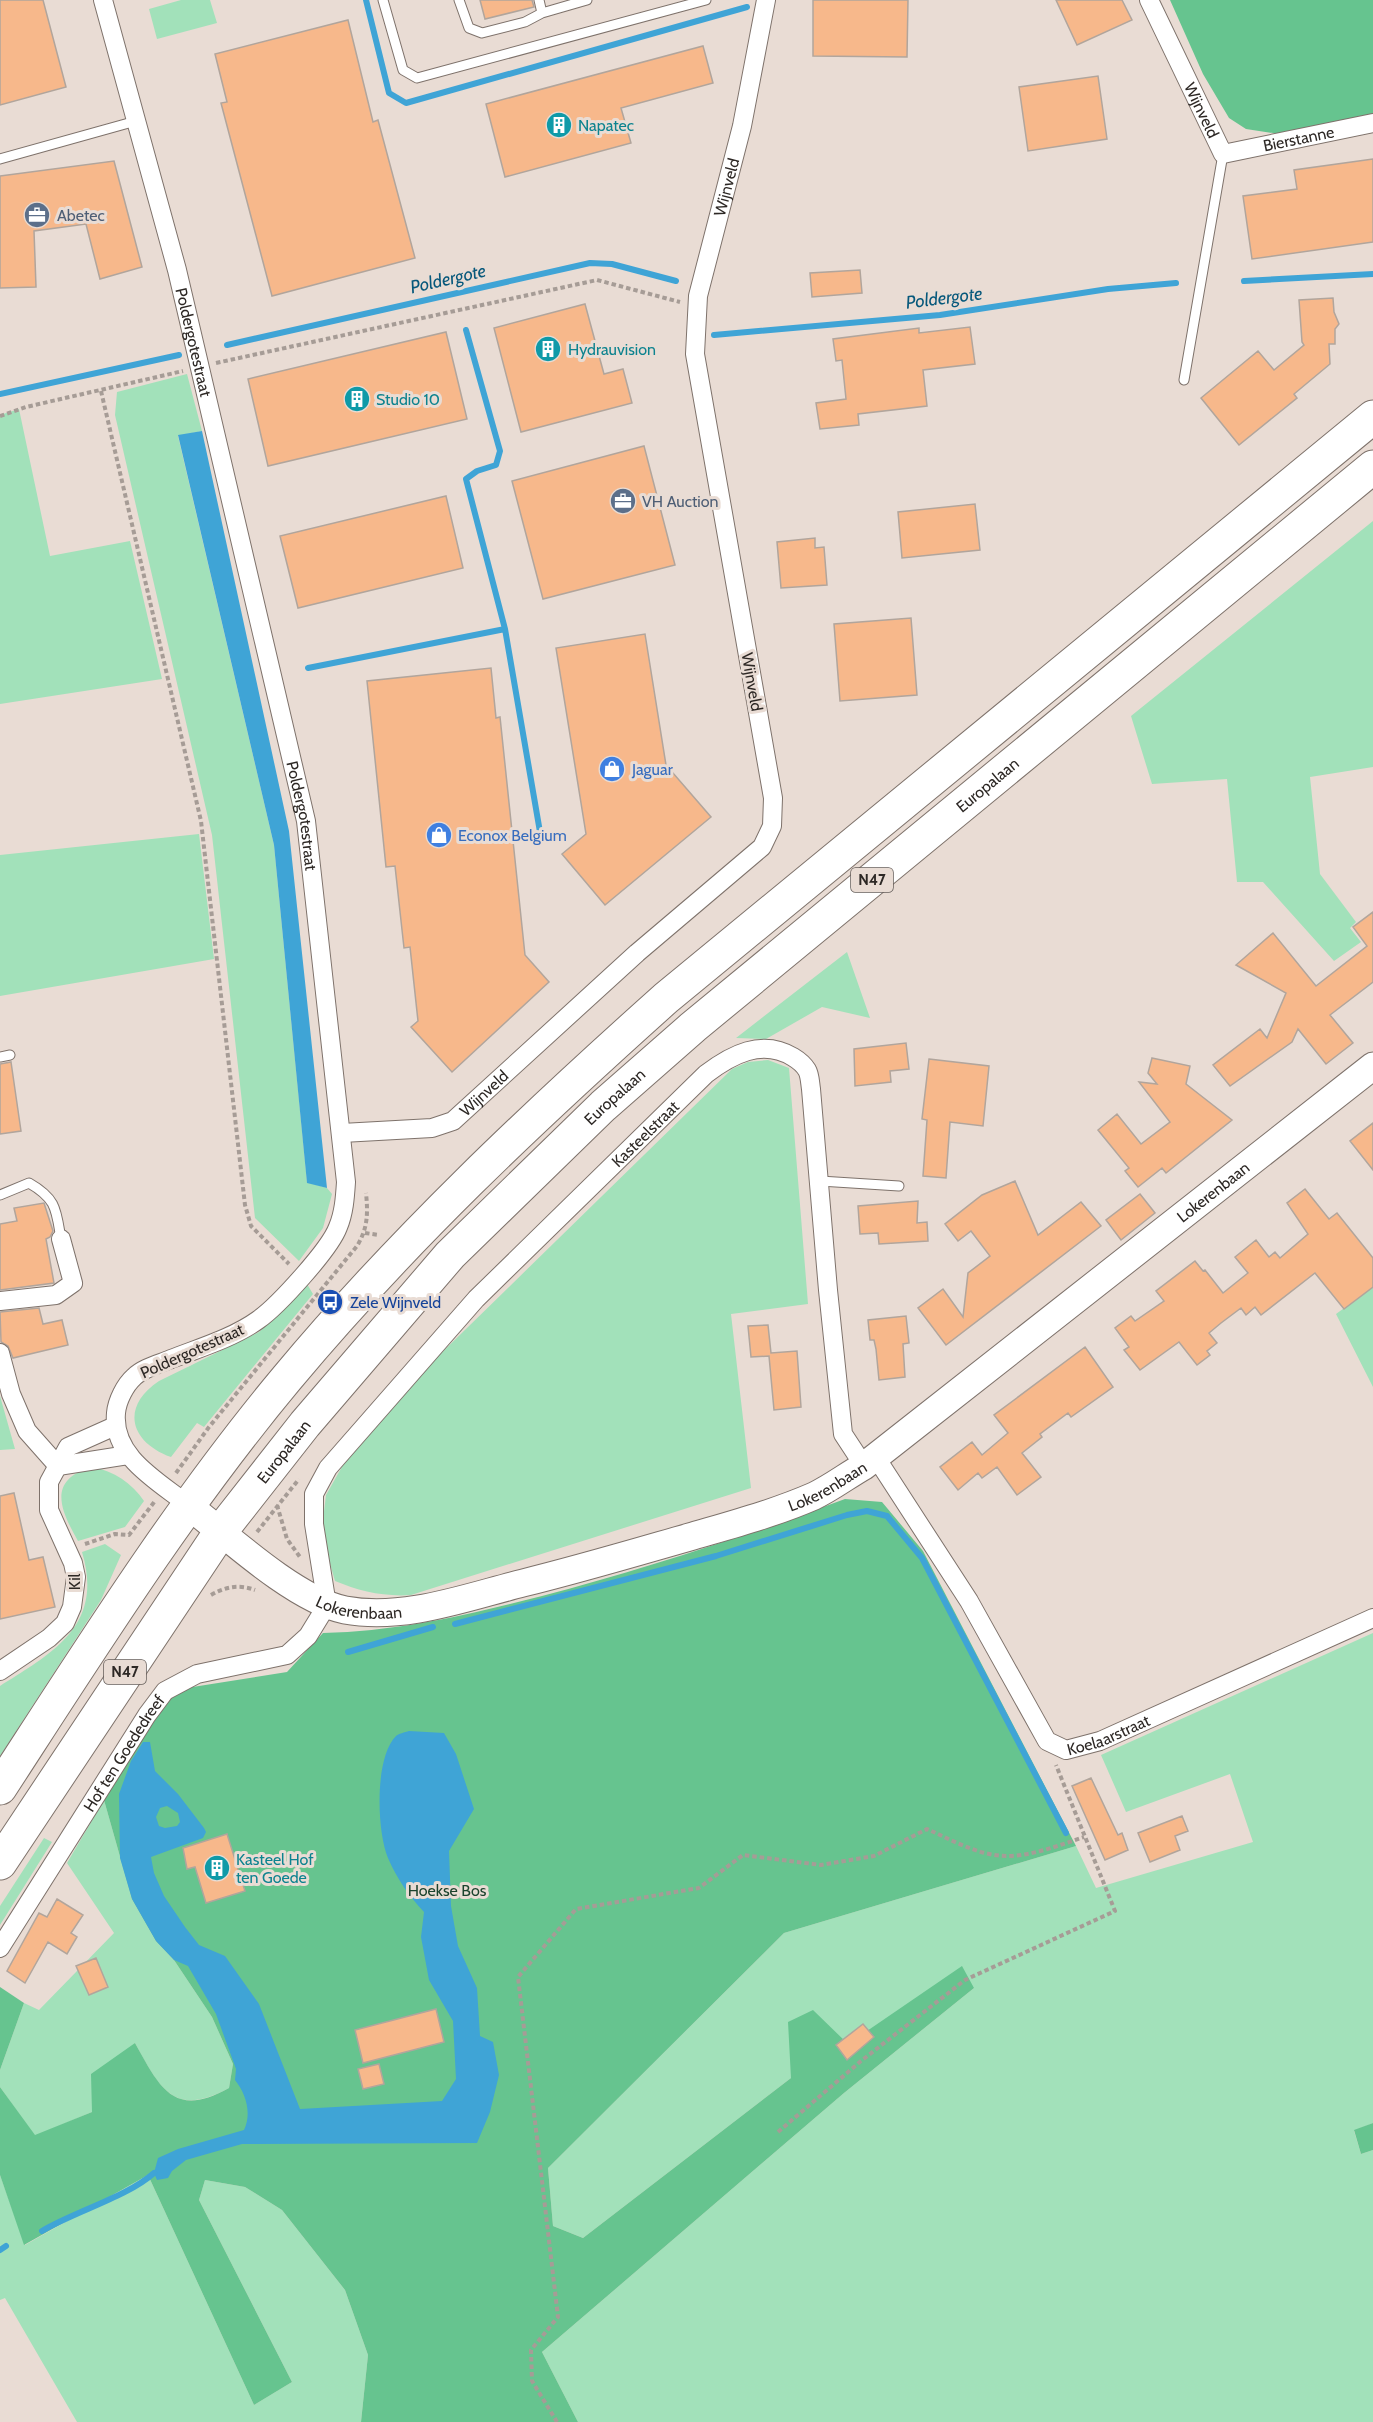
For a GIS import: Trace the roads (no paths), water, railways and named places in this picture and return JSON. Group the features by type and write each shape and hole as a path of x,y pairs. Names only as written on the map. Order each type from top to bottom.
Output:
{"highway":[{"name":"N47","path":"0,1788 145,1566 177,1496 285,1380 373,1280 462,1187 579,1076 666,998 1373,417"},
{"name":"Europalaan","path":"0,1863 221,1531 305,1424 450,1256 603,1106 702,1020 1373,467"}],"street":[{"name":"Poldergotestraat","path":"103,0 201,367 306,821 346,1182 338,1229 326,1248 301,1276 259,1320 134,1377 119,1400 115,1426"},
{"name":"Wijnveld","path":"342,1133 432,1128 453,1121 637,953 743,865 762,847 772,826 773,798 695,354 697,306 742,126 766,0"},
{"name":"Wijnveld","path":"1149,0 1223,154"},
{"name":"Bierstanne","path":"1223,154 1373,123"},
{"name":"Kasteelstraat","path":"327,1605 314,1524 314,1494 328,1468 476,1299 706,1074 727,1059 749,1050 766,1048 787,1054 798,1060 807,1070 811,1089 843,1434 870,1461"},
{"name":"Lokerenbaan","path":"177,1496 297,1588 327,1605 347,1610 399,1612 584,1568 766,1514 816,1495 870,1461 1373,1066"},
{"path":"0,1301 56,1295 73,1283 61,1239"},
{"path":"0,1353 11,1394 27,1431 58,1466 128,1455"},
{"path":"115,1426 128,1455 177,1496"},
{"name":"Kil","path":"0,1671 49,1638 65,1623 72,1607 76,1577 68,1551 49,1510 49,1482 68,1447 115,1426"},
{"name":"Koelaarstraat","path":"870,1461 969,1601 1006,1672 1047,1740 1066,1750 1100,1741 1373,1618"},
{"name":"Hof ten Goededreef","path":"0,1948 147,1715 165,1691 197,1674 287,1655 308,1636 327,1605"}],"lane":[{"path":"383,0 404,70 417,78 706,0"},
{"path":"459,0 469,28 482,33 525,22 542,13 587,0"},
{"path":"539,0 542,13"},
{"path":"0,159 136,121"},
{"path":"1184,380 1223,154"},
{"path":"820,1181 899,1186"},
{"path":"0,1195 29,1183 43,1191 55,1203 61,1239"}],"water":[{"path":"202,431 289,831 327,1188 307,1183 274,845 178,435"},
{"path":"409,1731 444,1733 456,1754 474,1809 449,1851 451,1906 458,1946 477,1988 480,2036 493,2042 499,2075 490,2112 477,2143 242,2144 186,2160 172,2171 168,2178 157,2180 154,2173 158,2158 178,2149 244,2130 248,2110 245,2097 235,2080 236,2069 216,2014 188,1966 174,1960 156,1941 132,1899 120,1858 119,1794 131,1761 143,1742 150,1742 155,1771 178,1794 206,1832 203,1838 151,1857 154,1873 164,1896 199,1945 225,1956 259,2004 300,2109 442,2101 456,2079 453,2021 429,1980 421,1937 424,1912 408,1893 388,1858 380,1814 381,1777 389,1746 396,1736","holes":["167,1806 178,1813 180,1822 177,1826 165,1828 159,1826 156,1817 160,1808"]}],"waterway":[{"path":"366,0 389,93 406,103 747,7"},
{"name":"Poldergote","path":"227,345 590,263 612,264 676,281"},
{"name":"Poldergote","path":"1244,281 1373,274"},
{"name":"Poldergote","path":"714,335 940,315 1108,289 1176,283"},
{"path":"466,330 500,451 496,465 477,471 466,479 505,629 540,832"},
{"name":"Poldergote","path":"0,394 179,355"},
{"path":"308,668 505,629"},
{"path":"455,1624 716,1556 847,1515 867,1511 887,1516 922,1558 1066,1833"},
{"path":"348,1652 433,1627"},
{"path":"42,2231 116,2197 154,2173"},
{"path":"0,2250 6,2246"}],"place":[{"name":"Napatec","path":"559,125"},
{"name":"Abetec","path":"37,215"},
{"name":"Hydrauvision","path":"548,349"},
{"name":"Studio 10","path":"357,399"},
{"name":"VH Auction","path":"623,501"},
{"name":"Jaguar","path":"612,769"},
{"name":"Econox Belgium","path":"439,835"},
{"name":"Zele Wijnveld","path":"330,1302"},
{"name":"Kasteel Hof ten Goede","path":"217,1868"}],"park label":[{"name":"Hoekse Bos","path":"447,1890"}]}
